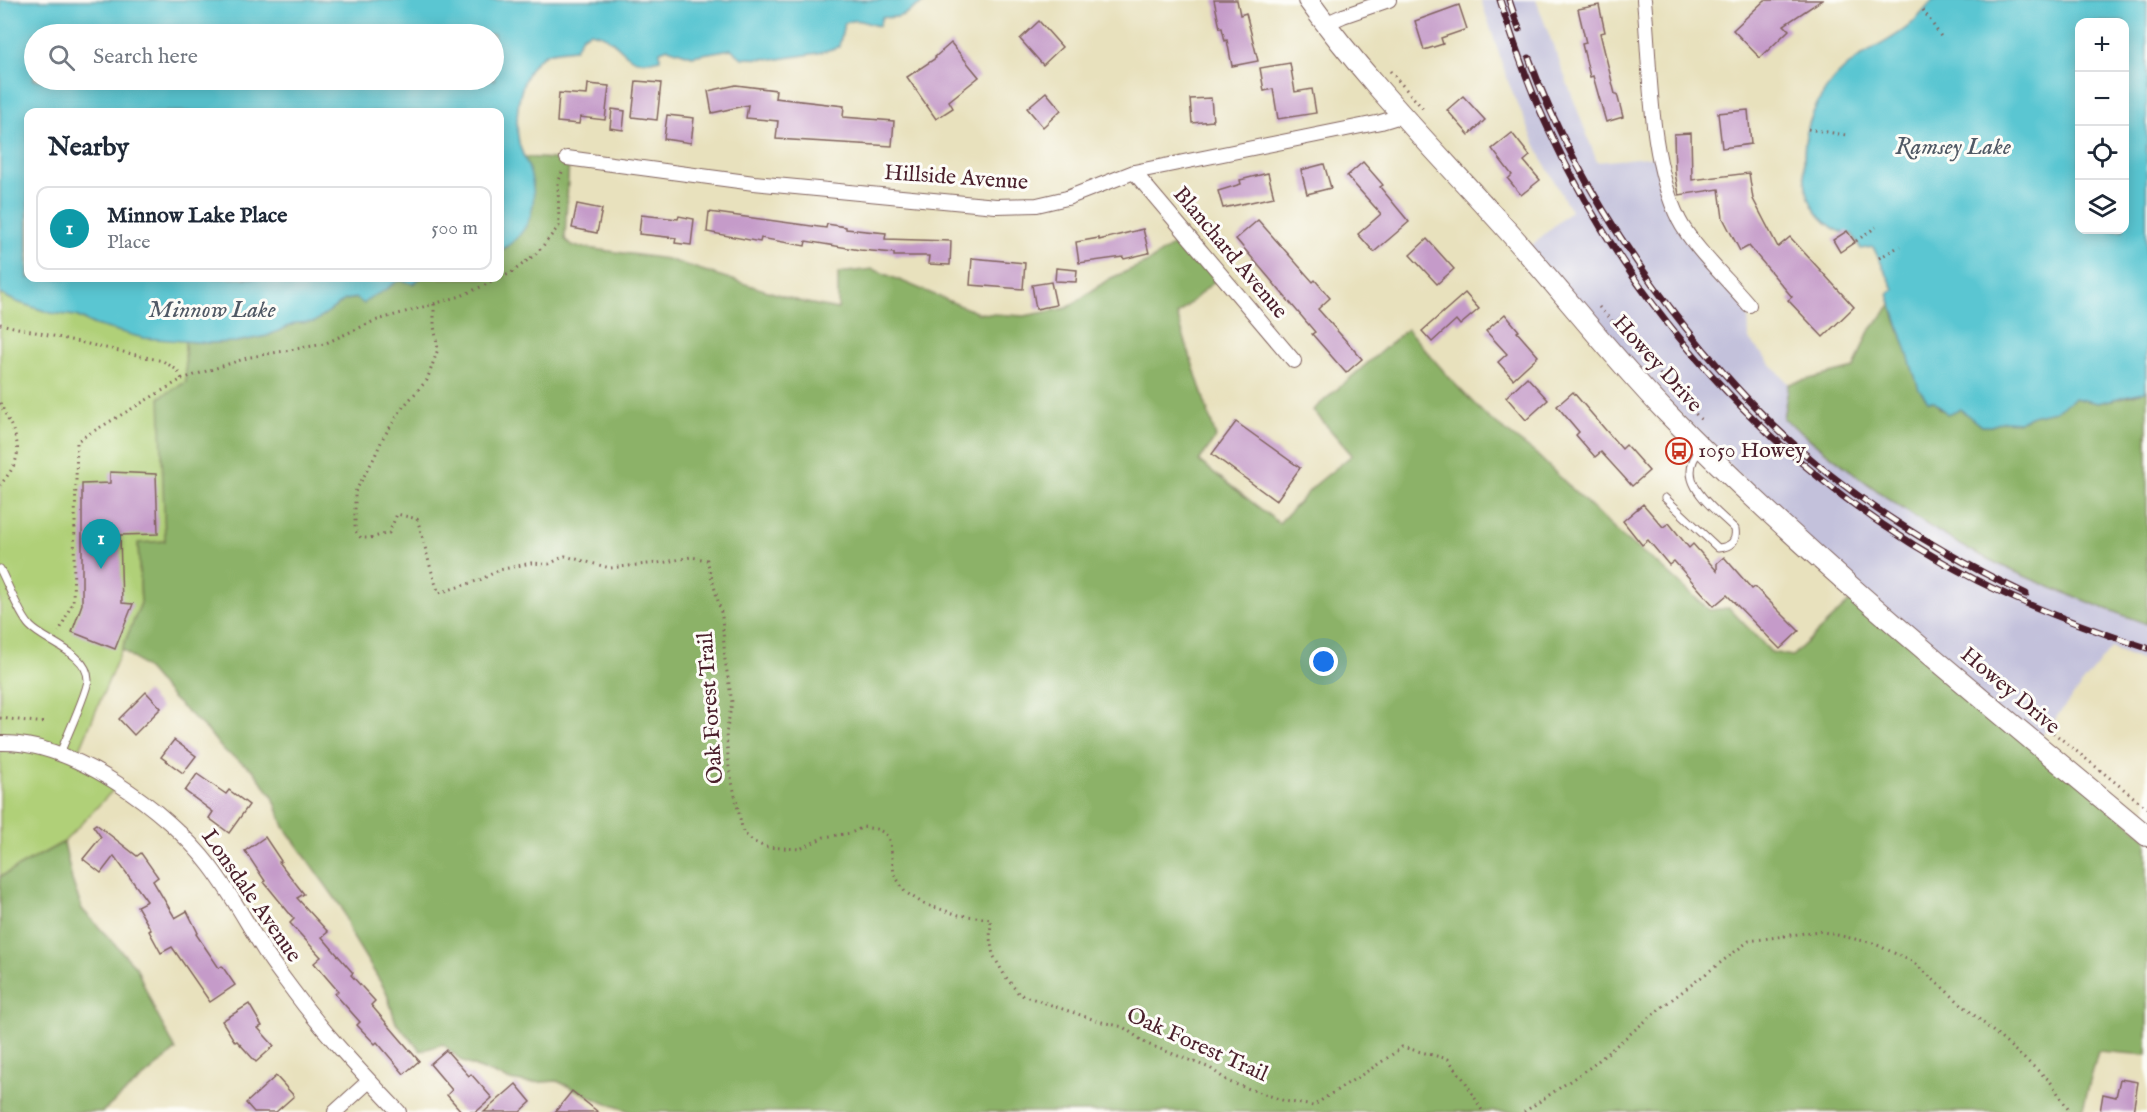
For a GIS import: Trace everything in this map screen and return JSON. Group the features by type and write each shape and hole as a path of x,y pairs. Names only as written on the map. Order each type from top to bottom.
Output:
{"main road":[{"name":"Howey Drive","path":"1308,0 1366,74 1518,241 1661,407 1702,448 1876,610 2147,836"}],"street":[{"path":"1325,24 1389,0"},
{"path":"1644,0 1656,142 1666,188 1680,222 1697,246 1749,305"},
{"name":"Hillside Avenue","path":"567,158 754,183 996,206 1037,205 1067,198 1134,172 1404,116"},
{"name":"Blanchard Avenue","path":"1134,172 1294,361"},
{"name":"Lonsdale Avenue","path":"0,743 34,746 60,753 96,771 142,802 183,836 210,866 262,948 295,993 369,1081 399,1112"},
{"path":"335,1112 369,1081"}],"lane":[{"path":"1665,498 1718,548 1725,548 1733,543 1736,536 1735,529 1698,492 1691,481 1690,470 1693,458 1702,448"},
{"path":"0,569 27,623 37,632 55,641 86,668 88,682 60,753"}],"path":[{"path":"1923,10 1942,38"},
{"path":"1389,70 1426,112"},
{"path":"1808,129 1846,135"},
{"path":"504,276 537,253 559,226 558,183 567,158"},
{"path":"1856,241 1876,227"},
{"path":"1879,258 1900,246"},
{"path":"55,641 73,601 77,441 182,379 250,357 324,344 374,321 461,296 491,282"},
{"path":"1595,303 1706,425"},
{"name":"Oak Forest Trail","path":"434,304 434,326 438,349 427,380 403,407 383,438 355,492 355,530 361,538 370,538 389,534 397,514 417,519 425,542 429,568 439,592 480,580 499,570 531,563 549,564 565,556 610,568 691,557 707,560 722,616 725,660 732,702 726,734 729,768 743,832 752,841 765,847 800,849 824,837 851,833 863,827 885,833 890,842 894,874 905,892 924,904 959,915 991,919 990,939 993,955 1019,994 1098,1022 1123,1027 1147,1044 1210,1068 1228,1082 1285,1101 1314,1106 1346,1083 1380,1064 1402,1047 1448,1059 1465,1081 1483,1112"},
{"path":"0,324 163,361 177,370 182,379"},
{"path":"0,403 13,429 18,448 18,459 12,472 0,485"},
{"path":"2031,714 2147,808"},
{"path":"0,718 46,723"},
{"path":"1524,1112 1592,1066 1662,1007 1749,941 1820,931 1873,943 1913,962 2050,1081 2070,1112"}],"shaded area":[{"path":"1481,0 1536,0 1597,162 1658,156 1679,222 1748,306 1749,340 1789,384 1784,418 1977,554 2056,589 2147,624 2147,663 2111,648 2035,744 1844,584 1524,252 1571,211 1542,159 1509,84"}],"green space":[{"path":"524,157 569,160 565,239 572,246 667,259 802,302 838,309 838,273 873,269 978,313 1024,316 1067,308 1109,279 1148,262 1186,236 1220,276 1177,315 1216,437 1199,461 1279,523 1314,486 1352,455 1313,410 1407,329 1487,417 1535,453 1619,534 1663,568 1709,610 1729,608 1771,652 1792,656 1857,595 2147,838 2147,1055 2098,1051 2083,1108 2074,1112 632,1112 602,1102 557,1081 528,1083 509,1080 463,1062 443,1044 421,1051 396,1023 386,991 351,934 342,908 284,827 273,797 253,770 223,750 207,730 173,699 148,670 122,649 141,603 138,543 165,541 160,397 186,382 185,341 236,342 267,336 296,323 314,322 345,300 370,296 385,290 394,282 504,282 504,249 507,247 529,170"},
{"path":"0,294 51,313 76,316 95,325 185,341 186,382 161,397 165,541 138,544 141,603 75,761 117,786 64,842 0,877"},
{"path":"1891,305 1917,373 1932,398 1941,410 1960,409 1981,426 1991,426 2004,420 2019,422 2035,415 2054,411 2074,398 2098,403 2147,390 2147,624 2040,583 1952,540 1878,491 1783,418 1789,384 1854,368 1868,333"},
{"path":"64,842 72,880 82,909 136,967 156,1013 176,1050 102,1112 0,1112 0,877"}],"water":[{"name":"Minnow Lake","path":"0,0 934,0 927,1 899,16 882,17 879,26 857,21 848,22 844,24 839,47 779,59 742,58 731,49 692,56 668,48 660,51 660,59 641,61 628,56 604,36 590,32 582,36 575,49 548,53 538,59 531,68 518,106 519,143 532,182 533,205 526,226 511,244 504,248 504,108 24,108 24,282 397,282 371,297 364,304 356,298 345,300 314,322 296,323 267,336 236,342 209,343 143,338 95,325 76,316 51,313 0,294"},
{"name":"Ramsey Lake","path":"1933,0 2147,0 2146,391 2098,403 2074,398 2055,411 2035,415 2019,422 2004,421 1991,426 1981,426 1960,409 1947,414 1934,401 1928,401 1919,389 1888,294 1894,289 1873,247 1861,249 1852,234 1839,231 1820,217 1807,193 1804,172 1808,128 1812,115 1826,89 1846,68 1905,29"}],"building":[{"path":"1214,0 1237,0 1240,15 1246,13 1258,61 1232,66 1227,40 1225,41 1222,28 1220,28"},
{"path":"1765,0 1822,0 1784,25 1789,30 1760,58 1733,30"},
{"path":"1459,5 1467,29 1441,38 1443,44 1424,50 1415,21"},
{"path":"1599,5 1605,32 1600,33 1623,117 1606,122 1593,76 1590,77 1582,44 1586,43 1578,9"},
{"path":"1039,21 1062,47 1043,65 1020,39"},
{"path":"951,43 979,77 949,101 953,108 936,119 907,77 936,58"},
{"path":"1290,63 1295,92 1312,89 1316,113 1278,119 1273,89 1264,91 1260,68"},
{"path":"636,81 661,83 657,120 632,117"},
{"path":"588,84 609,86 605,120 580,117 579,124 557,122 559,93 587,95"},
{"path":"736,85 776,90 775,98 844,106 843,117 894,121 892,146 776,139 778,121 746,118 748,105 712,113 708,91"},
{"path":"1046,92 1061,110 1043,127 1027,108"},
{"path":"1463,96 1485,120 1469,135 1447,110"},
{"path":"1211,98 1213,121 1192,123 1190,99"},
{"path":"612,109 625,111 623,130 610,128"},
{"path":"1748,110 1751,144 1722,148 1718,113"},
{"path":"667,115 694,118 691,143 664,139"},
{"path":"1512,133 1530,156 1524,161 1540,180 1521,195 1508,179 1512,175 1492,149"},
{"path":"1691,133 1692,180 1749,173 1753,199 1778,247 1790,237 1854,307 1823,337 1788,300 1792,297 1749,246 1740,251 1723,218 1719,189 1679,195 1675,173 1674,134"},
{"path":"1363,162 1383,185 1380,187 1409,222 1374,252 1358,234 1381,214 1347,176"},
{"path":"1324,164 1331,188 1307,194 1301,170"},
{"path":"1268,173 1274,197 1223,208 1218,191 1241,184 1240,180"},
{"path":"577,204 602,209 597,233 572,228"},
{"path":"709,212 826,228 827,224 846,227 846,229 886,233 885,239 951,241 950,265 928,264 929,256 894,256 894,253 806,241 805,246 761,238 760,242 707,232"},
{"path":"641,215 678,219 679,216 694,219 691,245 675,243 676,238 639,234"},
{"path":"1258,220 1330,298 1318,309 1362,359 1346,373 1312,334 1315,332 1236,239"},
{"path":"1143,229 1149,253 1124,259 1123,257 1079,263 1076,242 1099,238 1099,240"},
{"path":"1847,231 1855,242 1840,252 1833,240"},
{"path":"1427,239 1454,269 1437,284 1410,255"},
{"path":"972,258 1025,263 1023,289 970,285"},
{"path":"1056,268 1077,270 1076,282 1055,281"},
{"path":"1051,282 1056,305 1036,309 1032,285"},
{"path":"1465,293 1479,309 1460,325 1456,320 1432,342 1422,331"},
{"path":"1505,314 1538,356 1513,379 1498,362 1507,354 1486,331"},
{"path":"1527,377 1548,400 1526,420 1506,397"},
{"path":"1573,392 1622,449 1626,445 1649,471 1632,486 1601,452 1595,457 1576,435 1579,432 1557,406"},
{"path":"1236,422 1300,468 1276,501 1212,454"},
{"path":"110,472 156,474 158,534 120,535 122,603 133,604 115,649 72,632 82,604 82,484 110,483"},
{"path":"1643,504 1663,527 1669,523 1689,548 1693,544 1717,571 1717,563 1724,557 1752,589 1755,587 1799,631 1780,649 1727,595 1714,606 1674,561 1669,565 1648,540 1642,545 1623,521"},
{"path":"146,692 161,708 134,735 119,719"},
{"path":"174,740 196,756 183,773 161,757"},
{"path":"197,774 226,794 229,790 249,805 229,833 209,818 213,812 185,791"},
{"path":"96,824 137,856 141,853 158,877 153,881 175,918 187,911 198,933 196,934 219,968 222,966 235,985 210,1002 172,947 161,953 137,906 147,901 114,856 101,873 83,859 101,837 93,826"},
{"path":"265,837 281,861 279,862 304,894 297,898 328,932 322,937 353,973 351,975 375,1001 371,1005 419,1061 404,1074 377,1042 375,1044 357,1025 360,1022 335,994 338,991 314,963 321,957 290,923 294,919 264,882 245,851"},
{"path":"249,1004 262,1026 258,1028 274,1046 256,1062 237,1041 235,1042 222,1021"},
{"path":"446,1050 492,1098 476,1112 462,1112 447,1095 452,1090 430,1064"},
{"path":"276,1076 294,1096 276,1112 254,1112 246,1103"},
{"path":"2120,1079 2138,1082 2133,1112 2100,1112 2103,1094 2116,1097"},
{"path":"516,1084 531,1102 520,1112 484,1112"},
{"path":"572,1091 598,1112 555,1112"}],"railway":[{"path":"1500,0 1535,98 1585,200 1627,267 1674,331 1726,391 1783,447 1844,497 1909,542 1978,581 2019,600 2082,626 2147,648"},
{"path":"1509,0 1519,29"},
{"path":"1529,58 1563,137 1605,213 1668,305 1737,387 1774,426 1802,451 1862,498 1926,540 2026,594"}],"place":[{"name":"1050 Howey","path":"1679,451"},
{"name":"Minnow Lake Place","path":"101,569"}]}
